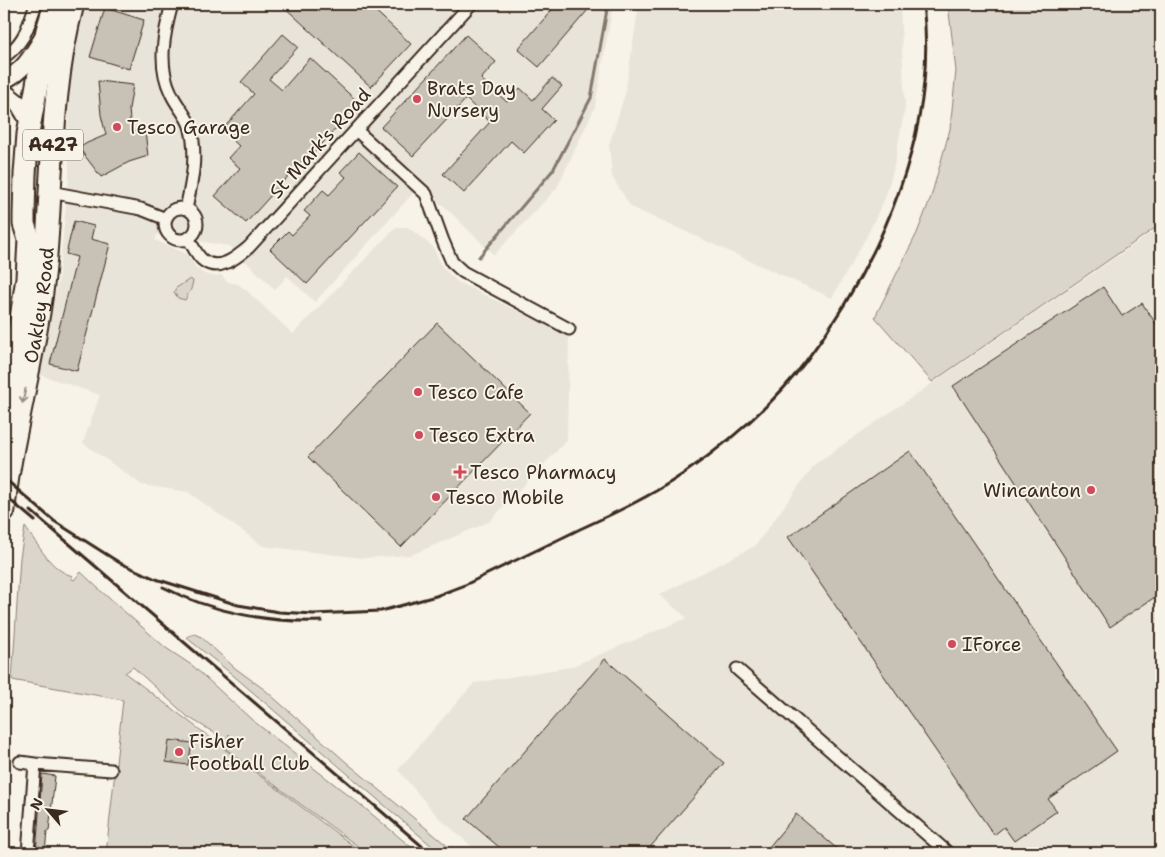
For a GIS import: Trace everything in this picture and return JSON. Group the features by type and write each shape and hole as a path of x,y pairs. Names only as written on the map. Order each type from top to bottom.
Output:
{"highway":[{"name":"A427","path":"55,4 56,31"},
{"name":"A427","path":"56,31 73,4"},
{"path":"35,90 44,85 56,31"},
{"name":"Oakley Road","path":"4,510 12,453 38,317 45,268 57,99 56,31"},
{"name":"Oakley Road","path":"4,416 23,307 29,239 24,224 25,174 35,90"},
{"path":"25,174 37,187 50,192"},
{"path":"29,239 34,225 38,200 41,195 50,192"}],"main road":[{"path":"5,90 13,76 56,31"},
{"path":"5,90 24,94 35,90"},
{"path":"5,90 18,103 30,123"}],"street":[{"path":"4,57 16,48 24,38 36,4"},
{"path":"172,4 167,20 162,56 165,78 171,95 182,109 190,124 194,144 194,163 186,209"},
{"name":"St Mark's Road","path":"188,238 203,260 216,265 234,259 249,246 471,4"},
{"path":"356,130 426,194 452,262 474,280 569,328"},
{"path":"50,192 141,209 166,219"},
{"path":"182,208 186,209 194,216 195,230 188,238 180,240 171,237 165,228 166,219 172,211 182,208"},
{"path":"737,670 948,853"},
{"path":"20,762 111,770"},
{"path":"28,853 35,764"}],"shaded area":[{"path":"84,4 370,4 381,14 391,4 613,4 595,107 557,188 494,255 443,205 415,191 315,302 287,276 275,290 230,246 157,235 155,240 187,254 197,269 205,274 221,275 228,282 238,284 293,334 396,227 408,227 433,247 443,268 458,282 569,336 567,440 489,522 411,555 362,558 263,546 188,492 142,485 83,443 100,395 38,374 58,282 69,176 68,86"},
{"path":"639,4 900,4 905,108 893,171 885,198 867,236 832,298 631,207 612,177 609,145 625,94"},
{"path":"948,4 1161,4 1161,224 932,382 875,317 917,233 931,197 950,129 956,71"},
{"path":"1161,226 1161,853 479,853 438,817 398,770 474,683 570,667 687,618 659,595 755,546 815,464"},
{"path":"190,279 193,281 185,300 178,298 174,292 176,288"},
{"path":"25,527 58,569 73,576 71,578 74,580 81,572 166,648 193,666 252,720 361,805 418,853 367,853 226,749 231,736 229,734 223,748 363,853 106,853 123,700 12,680 20,558","holes":["133,667 188,717 218,735 220,745 125,673"]},
{"path":"195,634 200,636 235,668 265,690 346,762 456,853 440,853 228,671 188,639 188,636"}],"building":[{"path":"281,4 368,4 411,44 371,87"},
{"path":"557,4 593,4 539,67 518,49"},
{"path":"105,8 144,20 129,69 90,57"},
{"path":"283,34 298,47 269,79 282,90 310,58 359,103 313,154 311,151 246,223 215,196 240,168 228,158 239,146 222,130 254,94 241,82"},
{"path":"466,35 496,62 481,79 507,102 520,88 533,100 552,78 562,86 542,109 554,120 524,153 511,141 464,193 443,174 490,122 466,99 413,156 381,127"},
{"name":"Tesco Garage","path":"98,81 133,85 129,109 131,131 145,131 148,156 129,162 101,177 79,148 106,135 101,115"},
{"path":"359,152 397,187 307,284 270,249 288,231 292,235 310,216 304,211 323,190 329,195 346,177 340,172"},
{"path":"74,221 94,226 91,239 110,244 77,371 50,364 77,257 66,254"},
{"name":"Wincanton","path":"1103,287 1122,316 1142,303 1161,331 1161,593 1110,627 953,386"},
{"name":"Tesco Extra","path":"437,323 530,413 401,547 308,457"},
{"name":"IForce","path":"910,451 1117,751 1048,799 1057,811 1014,841 1004,827 994,835 788,537"},
{"path":"605,659 724,763 645,853 506,853 466,819"},
{"name":"Fisher Football Club","path":"169,740 192,743 188,765 166,762"},
{"path":"42,774 55,776 45,853 36,853"},
{"path":"796,814 842,853 764,853"}],"waterway":[{"path":"479,257 553,170 591,98 608,4"}],"railway":[{"path":"4,478 54,521 120,563 156,579 238,605 279,612 314,614 381,611 436,596 465,585 633,504 671,482 700,462 764,408 806,361 858,281 880,237 899,192 913,146 922,99 926,51 923,4"},
{"path":"4,495 35,521"},
{"path":"31,511 430,853"},
{"path":"163,587 200,603 240,614 281,620 322,621"}],"place":[{"name":"Brats Day Nursery","path":"417,99"},
{"name":"Tesco Garage","path":"117,127"},
{"name":"Tesco Cafe","path":"418,392"},
{"name":"Tesco Extra","path":"419,435"},
{"name":"Tesco Pharmacy","path":"460,472"},
{"name":"Wincanton","path":"1091,490"},
{"name":"Tesco Mobile","path":"436,497"},
{"name":"IForce","path":"952,644"},
{"name":"Fisher Football Club","path":"179,752"}]}
